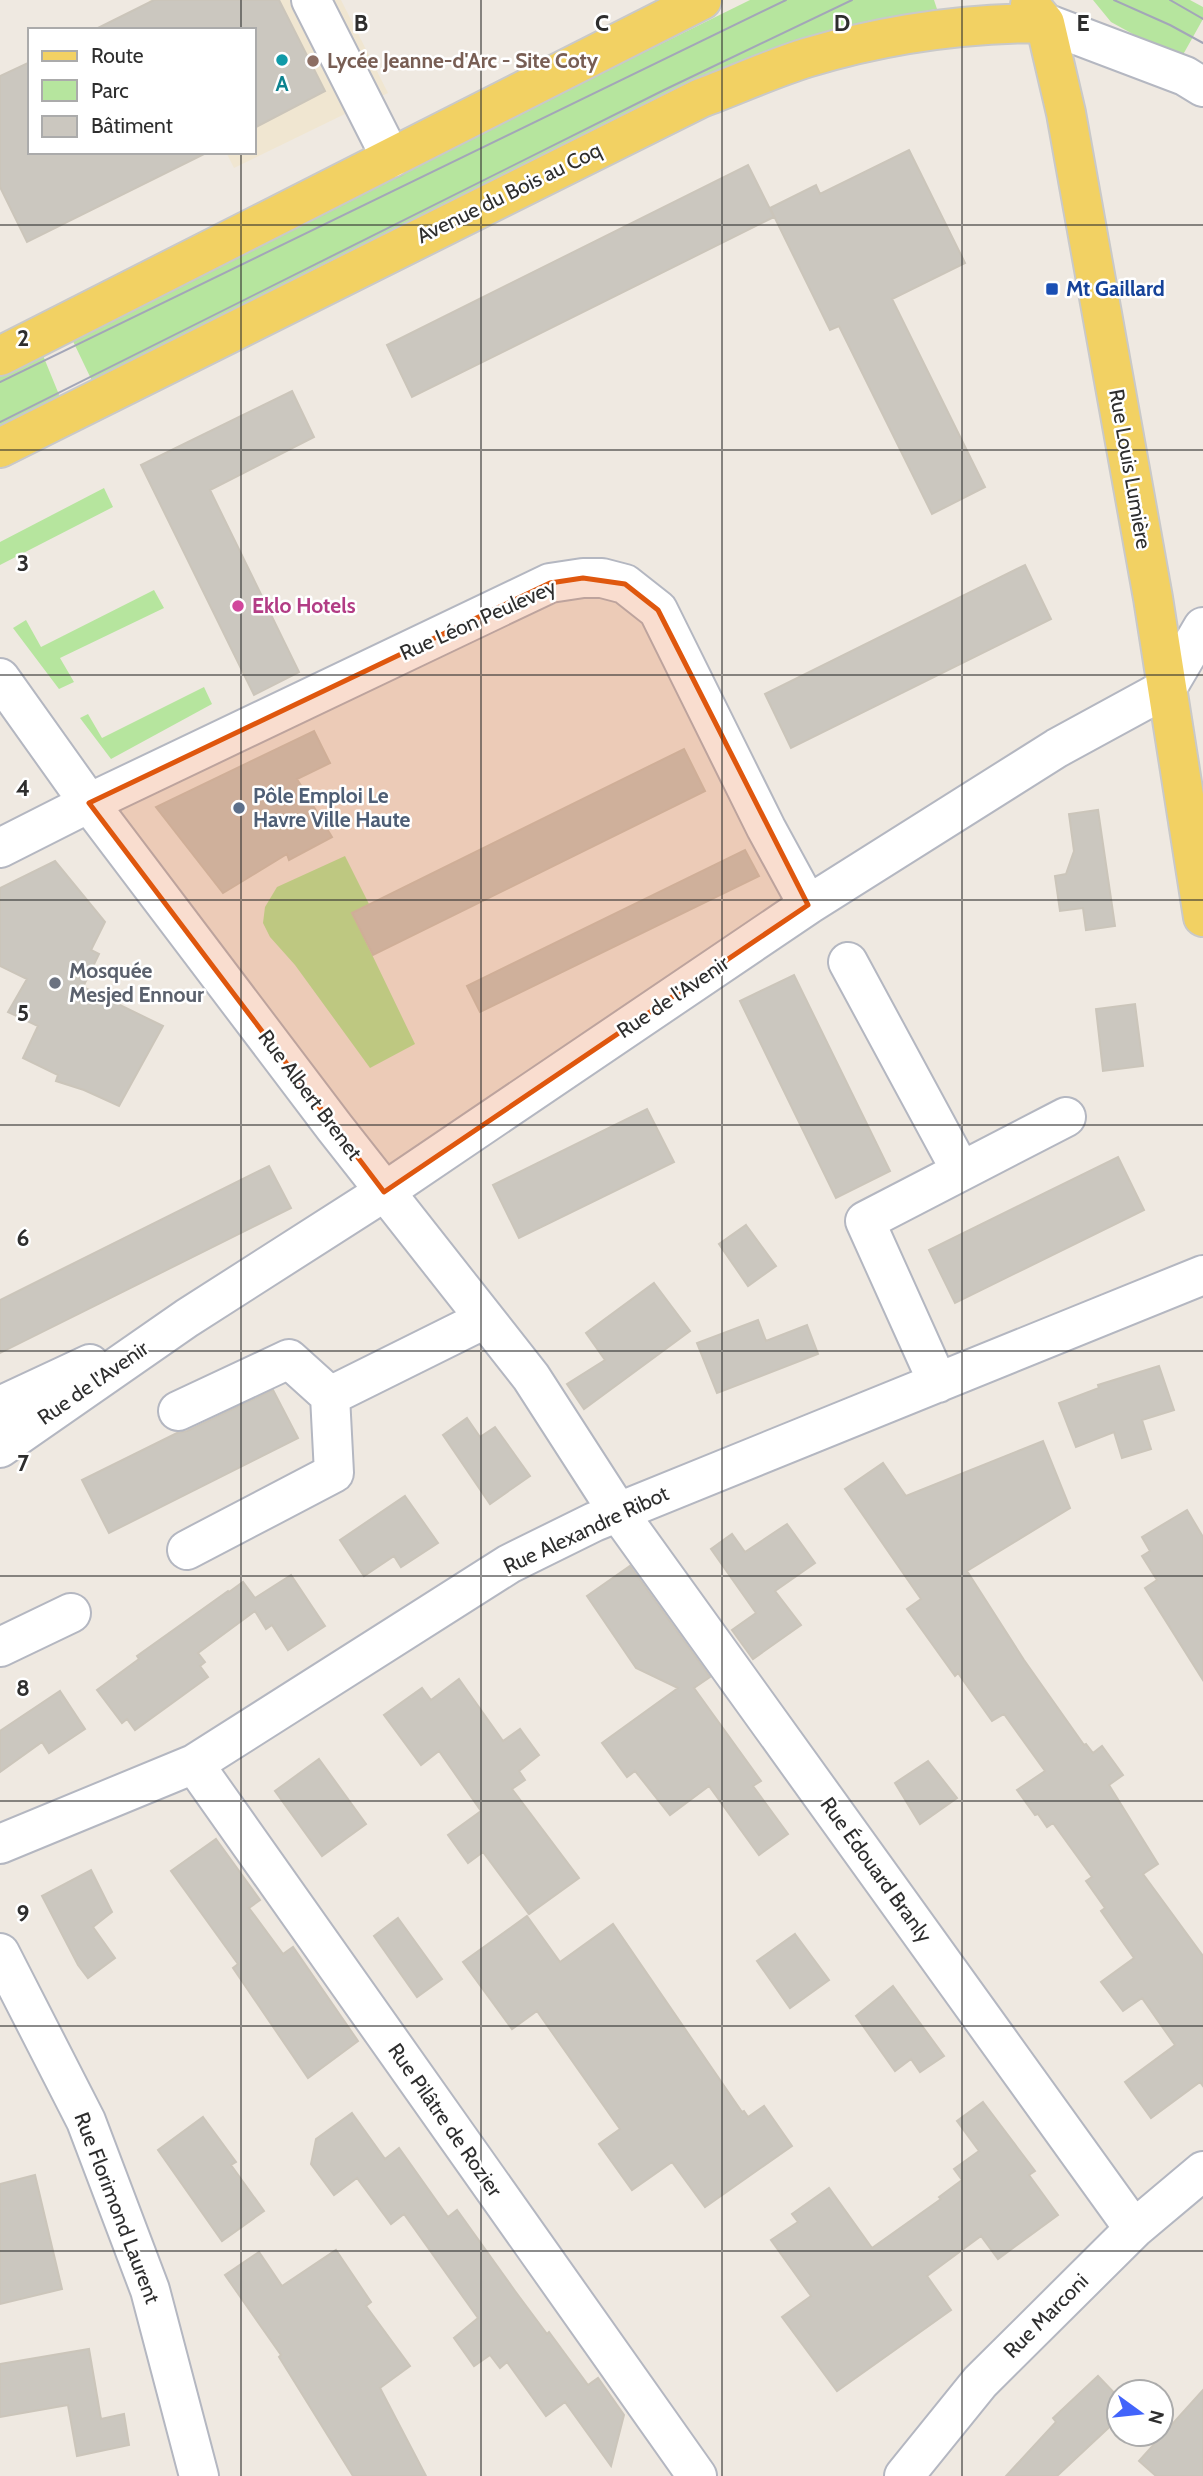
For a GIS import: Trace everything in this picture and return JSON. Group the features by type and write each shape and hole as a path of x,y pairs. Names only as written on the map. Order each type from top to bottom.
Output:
{"main road":[{"path":"0,356 702,0"},
{"name":"Avenue du Bois au Coq","path":"0,448 701,98 803,59 911,33 987,23 1041,8"},
{"name":"Rue Louis Lumière","path":"1041,8 1071,140 1153,598 1203,917"}],"street":[{"path":"311,0 391,158"},
{"path":"1041,8 1203,87"},
{"name":"Rue Léon Peulevey","path":"0,848 550,583 583,578 602,579 625,584 658,610 760,816 808,905"},
{"path":"1167,688 1203,627"},
{"name":"Rue Albert Brenet","path":"0,678 89,803 384,1192 531,1377 618,1512"},
{"name":"Rue de l'Avenir","path":"0,1448 187,1318 384,1192 808,905 1057,748 1167,688"},
{"path":"848,962 961,1171"},
{"path":"938,1383 865,1221 1066,1117"},
{"name":"Rue Alexandre Ribot","path":"0,1844 194,1764 509,1564 618,1512 1203,1275"},
{"name":"Rue de l'Avenir","path":"0,1406 187,1318"},
{"path":"330,1396 485,1319"},
{"path":"178,1411 289,1359 330,1396 334,1473 187,1549"},
{"name":"Rue Édouard Branly","path":"618,1512 1134,2229"},
{"path":"0,1647 71,1614"},
{"name":"Rue Pilâtre de Rozier","path":"194,1764 697,2476"},
{"name":"Rue Florimond Laurent","path":"0,1953 86,2121 141,2264 200,2476"},
{"name":"Rue Marconi","path":"904,2476 980,2382 1134,2229 1203,2171"}],"highlighted area":[{"path":"583,578 625,584 658,610 808,905 384,1192 89,803 550,583"}],"shaded area":[{"name":"Lycée Jeanne-d'Arc - Site Coty","path":"149,0 341,0 388,93 234,168 227,154 256,154 256,28 163,28"}],"green space":[{"path":"750,0 934,0 937,9 868,21 799,39 704,82 95,387 70,335"},
{"path":"1093,0 1190,0 1203,7 1203,19 1180,60 1111,22"},
{"path":"40,348 62,402 0,433 0,369"},
{"path":"104,488 113,507 0,565 0,542"},
{"path":"154,590 164,608 60,658 74,682 59,689 13,628 26,620 41,647"},
{"path":"204,687 212,704 111,759 80,718 88,714 102,738"},
{"path":"345,856 369,904 352,913 415,1044 370,1068 295,965 270,937 263,923 265,907 277,887"}],"building":[{"name":"A","path":"154,0 279,0 325,91 256,127 256,28 98,28"},
{"path":"28,63 28,154 204,154 27,242 0,187 0,76"},
{"path":"909,150 965,263 892,299 985,487 932,514 839,326 830,330 770,208 816,185 820,194"},
{"path":"748,165 774,217 412,397 387,345"},
{"name":"Eklo Hotels","path":"292,391 314,437 210,490 299,672 254,695 141,465"},
{"path":"1025,565 1051,619 791,748 765,694"},
{"path":"314,731 330,763 297,779 332,837 289,860 287,854 223,893 156,807"},
{"path":"684,749 705,791 373,955 352,913"},
{"path":"1098,810 1115,926 1086,930 1083,908 1060,911 1055,876 1066,874 1074,851 1069,814"},
{"path":"745,850 759,876 480,1012 467,986"},
{"name":"Mosquée Mesjed Ennour","path":"55,861 105,922 91,950 99,954 83,987 163,1026 119,1106 56,1081 58,1075 23,1058 38,1026 8,1012 27,979 0,966 0,888"},
{"path":"794,975 890,1171 836,1198 740,1001"},
{"path":"1135,1004 1143,1066 1103,1071 1096,1009"},
{"path":"647,1109 674,1162 519,1238 493,1185"},
{"path":"1118,1157 1144,1210 955,1303 929,1250"},
{"path":"269,1166 291,1208 0,1353 0,1300"},
{"path":"746,1225 776,1266 748,1286 719,1244"},
{"path":"654,1283 690,1331 584,1409 567,1384 605,1360 586,1333"},
{"path":"758,1320 766,1341 807,1325 818,1354 717,1393 697,1343"},
{"path":"1159,1366 1174,1410 1142,1420 1151,1449 1122,1458 1114,1432 1076,1447 1059,1403 1099,1388 1098,1385"},
{"path":"273,1390 298,1438 109,1533 82,1480"},
{"path":"467,1418 480,1437 495,1427 530,1476 490,1504 443,1435"},
{"path":"1043,1441 1070,1508 967,1571 1024,1660 1084,1745 1093,1753 1102,1746 1123,1775 1109,1785 1158,1864 1143,1874 1203,1956 1203,2086 1200,2082 1151,2118 1125,2082 1175,2045 1142,1998 1123,2011 1101,1982 1134,1958 1101,1911 1105,1908 1086,1881 1092,1877 1053,1823 1047,1827 1017,1790 1045,1771 1004,1714 992,1721 958,1673 955,1676 907,1609 921,1599 845,1489 883,1463 906,1496"},
{"path":"405,1496 438,1543 401,1567 394,1556 364,1576 340,1540"},
{"path":"1187,1510 1203,1537 1203,1680 1145,1588 1157,1580 1142,1556 1150,1551 1142,1537"},
{"path":"787,1524 815,1563 775,1591 801,1625 753,1659 732,1630 756,1613 711,1549 732,1534 745,1552"},
{"path":"630,1566 710,1677 694,1688 761,1781 753,1786 788,1834 759,1855 709,1786 670,1815 635,1771 627,1777 602,1743 678,1688 636,1668 587,1596"},
{"path":"291,1575 325,1626 288,1650 272,1625 266,1629 255,1611 198,1653 205,1662 200,1666 208,1677 135,1730 127,1719 122,1723 97,1690 139,1659 137,1656 243,1582 255,1598"},
{"path":"459,1679 503,1741 520,1729 539,1755 519,1771 525,1780 512,1789 579,1878 529,1914 483,1852 468,1863 448,1835 481,1811 439,1751 421,1765 384,1715 422,1688 431,1700"},
{"path":"60,1691 85,1729 49,1753 42,1742 0,1772 0,1731"},
{"path":"319,1759 366,1824 322,1856 275,1791"},
{"path":"928,1761 957,1798 920,1824 895,1783"},
{"path":"216,1839 260,1900 249,1908 283,1954 293,1947 358,2041 308,2078 233,1968 238,1964 171,1871"},
{"path":"91,1870 112,1912 93,1927 115,1958 88,1978 78,1965 42,1896"},
{"path":"527,1916 560,1962 613,1924 742,2112 748,2117 764,2106 792,2146 705,2207 672,2162 632,2190 599,2144 620,2129 537,2011 512,2029 463,1962"},
{"path":"398,1918 442,1979 417,1997 374,1936"},
{"path":"795,1934 829,1980 790,2008 757,1961"},
{"path":"893,1986 944,2056 920,2072 911,2059 895,2071 856,2016"},
{"path":"983,2102 1035,2171 1029,2175 1058,2215 998,2259 981,2236 927,2276 951,2310 837,2391 782,2317 811,2296 771,2240 798,2222 792,2214 829,2188 872,2248 941,2199 939,2197 962,2180 954,2169 979,2151 957,2121"},
{"path":"352,2113 385,2159 399,2148 448,2217 457,2210 547,2334 549,2332 588,2385 598,2378 624,2415 611,2466 565,2402 546,2416 507,2362 500,2368 490,2355 474,2366 454,2338 478,2318 404,2214 391,2224 357,2178 334,2195 311,2164 316,2139"},
{"path":"203,2117 236,2162 231,2165 264,2211 222,2241 158,2150"},
{"path":"35,2175 62,2289 0,2304 0,2184"},
{"path":"336,2250 371,2302 366,2306 410,2366 380,2388 426,2476 353,2476 279,2357 281,2355 225,2275 259,2252 282,2286"},
{"path":"89,2349 101,2419 124,2414 129,2445 77,2456 68,2405 0,2417 0,2364"},
{"path":"1098,2376 1105,2383 1105,2431 1057,2476 1006,2476 1056,2422 1053,2418"},
{"path":"1203,2390 1203,2476 1156,2476 1139,2461 1151,2448 1175,2448 1175,2421"}],"tram line":[{"path":"0,382 786,0"},
{"path":"0,422 664,90 852,0"},
{"path":"1114,0 1203,43"},
{"path":"1170,0 1203,19"}],"place":[{"name":"A","path":"282,60"},
{"name":"Lycée Jeanne-d'Arc - Site Coty","path":"313,61"},
{"name":"Mt Gaillard","path":"1052,289"},
{"name":"Eklo Hotels","path":"238,606"},
{"name":"Pôle Emploi Le Havre Ville Haute","path":"239,808"},
{"name":"Mosquée Mesjed Ennour","path":"55,983"}]}
